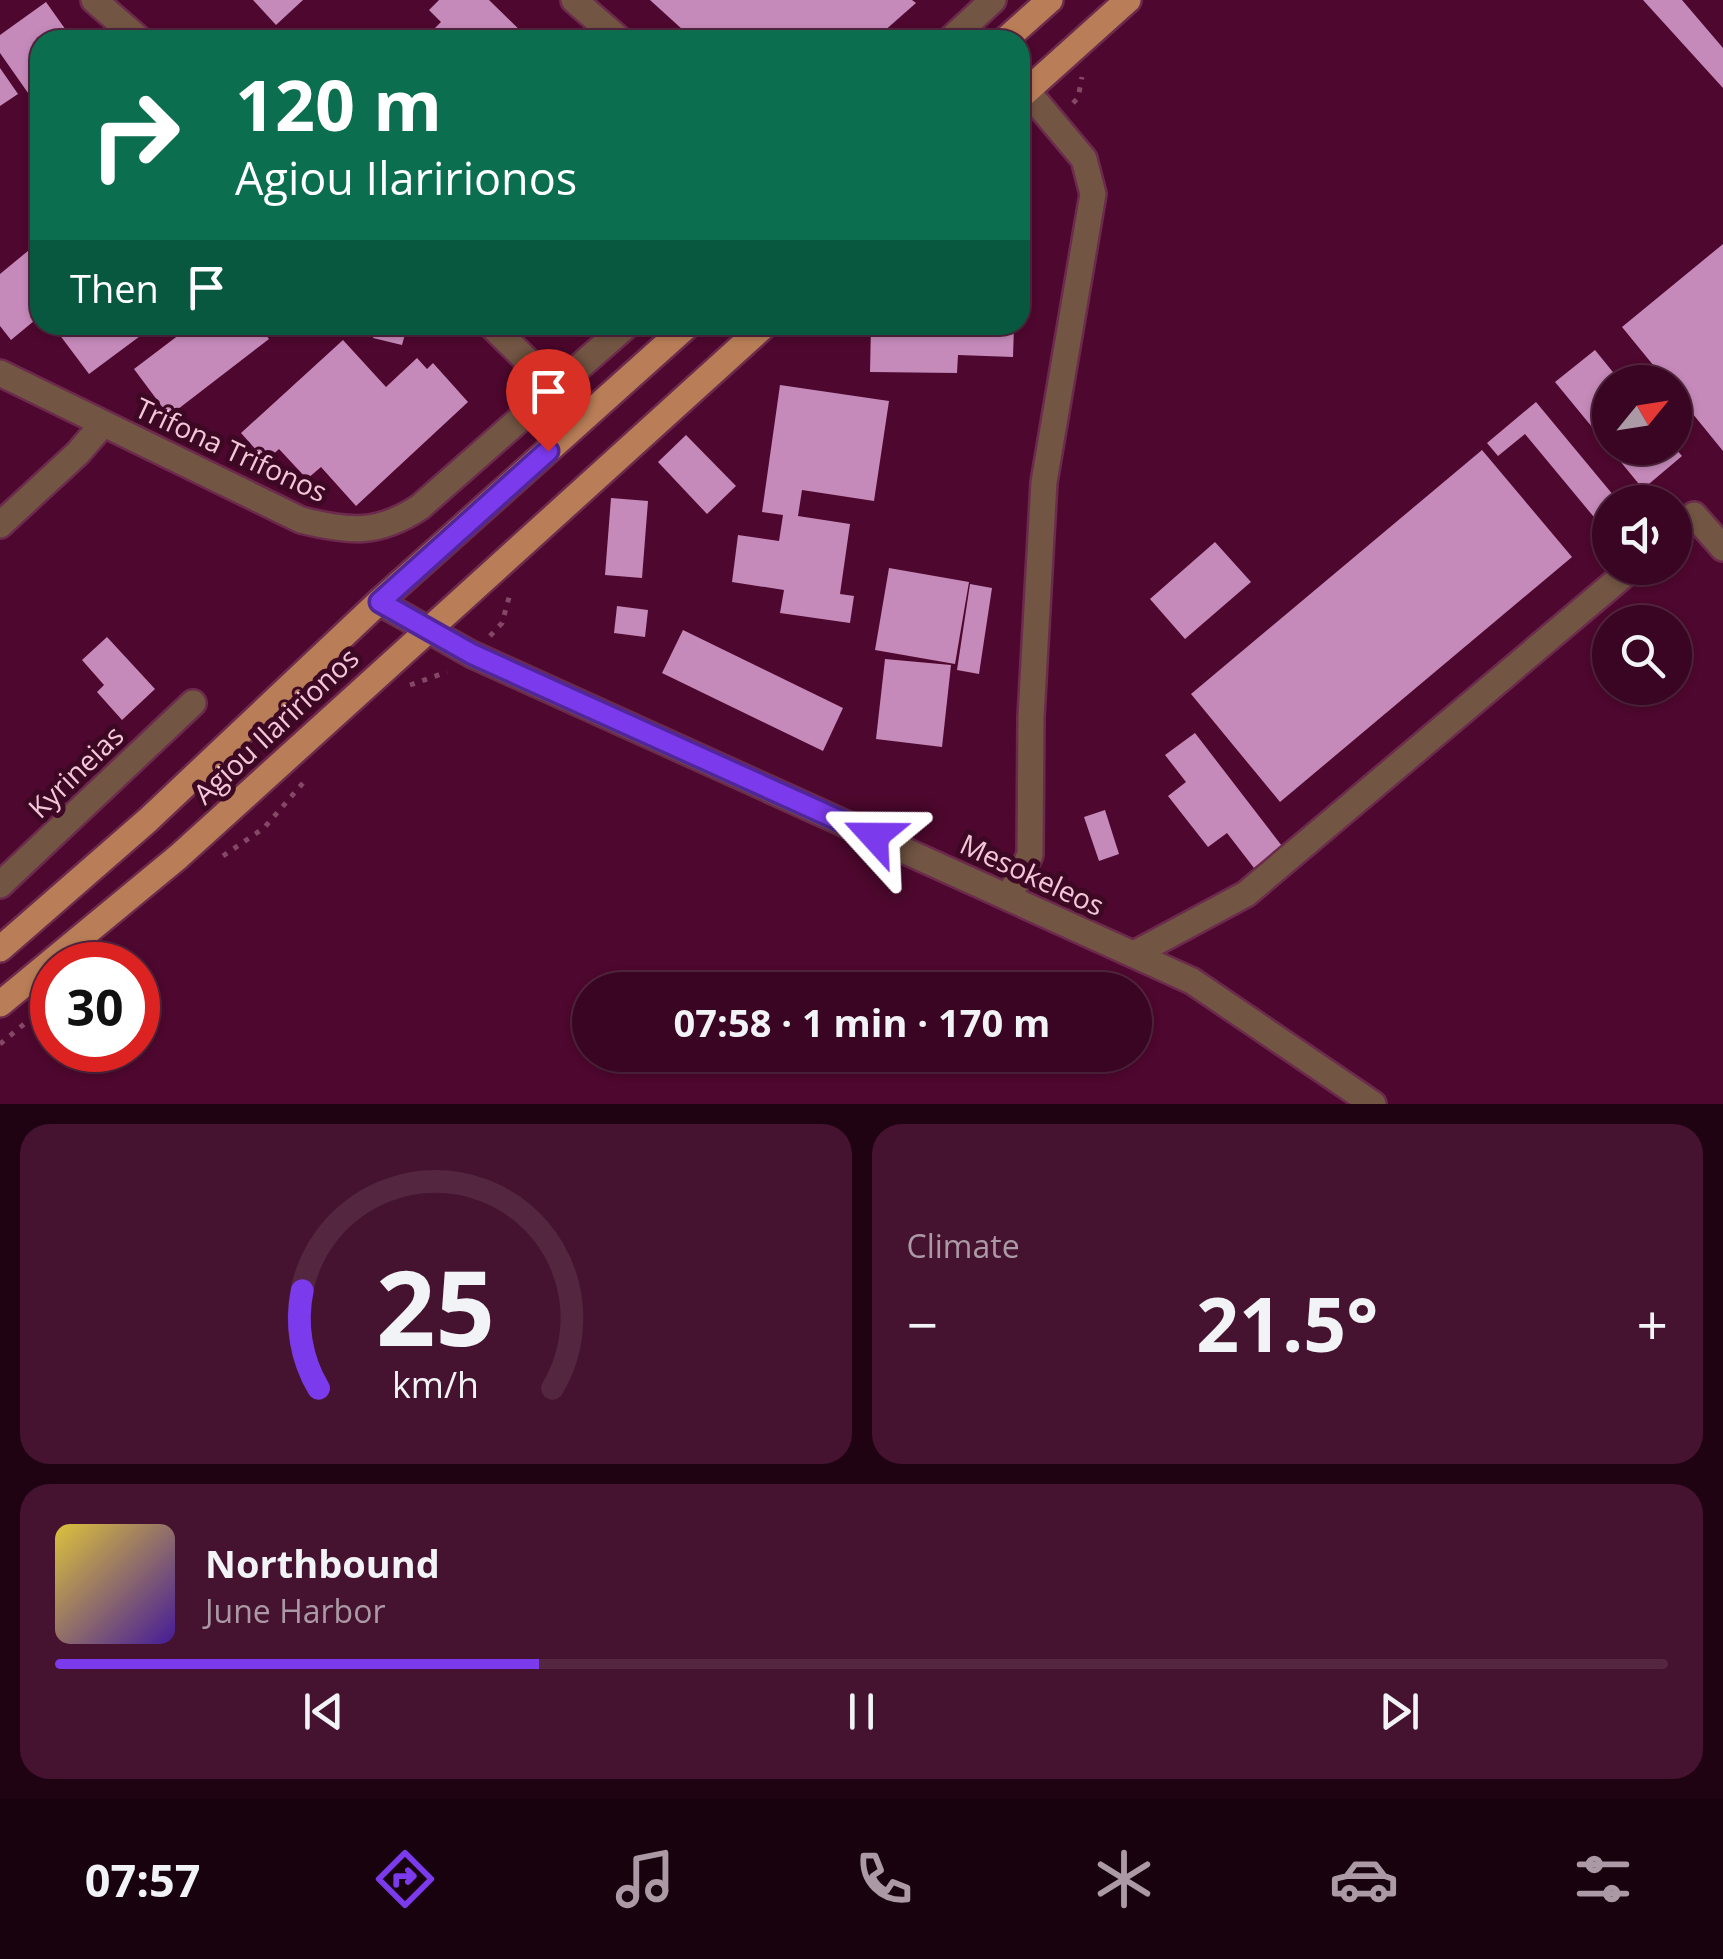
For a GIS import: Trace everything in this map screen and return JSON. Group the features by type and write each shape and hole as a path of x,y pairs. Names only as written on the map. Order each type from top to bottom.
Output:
{"main road":[{"path":"1016,30 1050,0"},
{"path":"1030,88 1128,0"},
{"name":"Agiou Ilaririonos","path":"0,949 148,820 380,602 677,335"},
{"name":"Agiou Ilaririonos","path":"0,1004 178,856 754,335"}],"street":[{"path":"94,0 128,30"},
{"path":"574,0 608,30"},
{"path":"961,30 994,0"},
{"path":"1009,896 1030,855 1031,717 1044,482 1093,194 1084,158 1030,101"},
{"path":"500,335 554,387 615,335"},
{"name":"Trifona Trifonos","path":"0,373 301,520 328,527 371,530 405,517 439,491 554,387"},
{"path":"0,525 78,454 102,424"},
{"path":"1692,517 1723,548"},
{"path":"1134,954 1246,894 1612,585"},
{"name":"Mesokeleos","path":"380,602 472,654 1192,981 1373,1104"},
{"name":"Kyrineias","path":"0,885 192,702"}],"path":[{"path":"0,1044 30,1019"}],"building":[{"path":"253,0 303,0 276,25"},
{"path":"439,0 489,0 520,30 433,30 441,22 429,10"},
{"path":"650,0 916,3 885,30 683,30"},
{"path":"1643,0 1682,0 1723,48 1723,88"},
{"path":"46,2 66,30 30,30 30,96 0,53 0,35"},
{"path":"0,68 18,94 0,106"},
{"path":"1723,244 1723,451 1692,413 1692,365 1653,365 1622,327"},
{"path":"30,249 30,324 11,340 0,326 0,274"},
{"path":"60,335 142,335 89,374"},
{"path":"179,335 266,335 269,339 169,416 134,369"},
{"path":"374,335 405,335 402,345 373,338"},
{"path":"871,335 1014,335 1013,357 958,355 957,373 870,372"},
{"path":"343,340 386,387 417,358 427,369 433,363 468,402 356,506 321,467 307,479 279,449 266,461 241,433"},
{"path":"1595,350 1607,365 1592,365 1592,427 1555,382"},
{"path":"780,385 889,401 874,501 802,490 798,516 850,524 840,594 854,596 850,623 780,613 784,590 732,582 738,535 779,541 783,515 762,512"},
{"path":"1536,402 1605,485 1592,485 1592,515 1525,434 1498,456 1487,443"},
{"path":"686,435 736,486 707,514 658,462"},
{"path":"1482,450 1572,557 1280,802 1191,694"},
{"path":"1623,465 1671,465 1648,485 1640,485"},
{"path":"611,498 648,501 642,578 605,575"},
{"path":"1215,542 1251,582 1185,639 1150,599"},
{"path":"889,568 969,582 955,664 875,650"},
{"path":"970,584 992,588 979,674 957,670"},
{"path":"617,606 648,610 645,637 614,633"},
{"path":"683,630 843,708 823,751 662,673"},
{"path":"107,637 155,689 122,720 97,692 104,685 82,660"},
{"path":"885,659 951,665 942,747 876,739"},
{"path":"1195,733 1282,846 1254,868 1227,833 1208,847 1168,796 1186,782 1165,755"},
{"path":"1105,810 1119,854 1099,861 1084,817"}],"route":[{"path":"548,451 380,602 472,654 874,836"}]}
